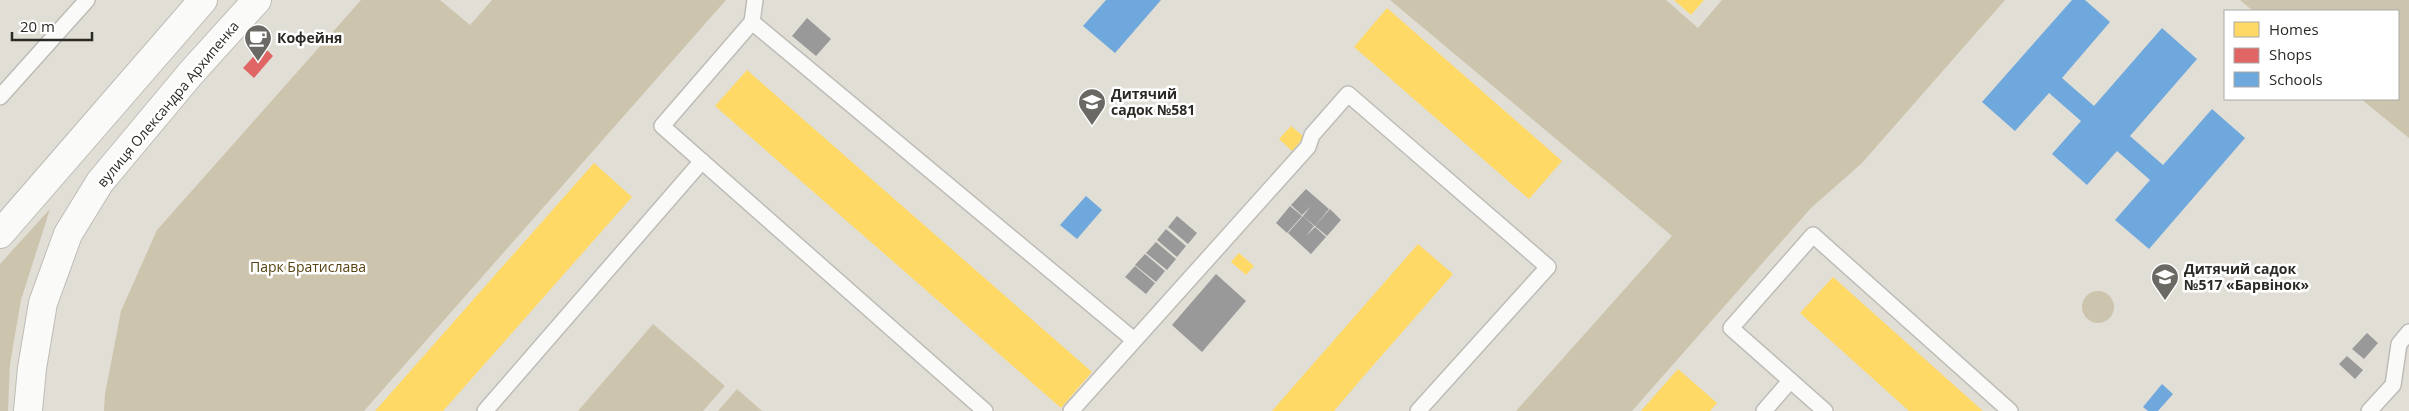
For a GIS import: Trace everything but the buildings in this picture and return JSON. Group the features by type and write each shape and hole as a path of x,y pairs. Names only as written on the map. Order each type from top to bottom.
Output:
{"main road":[{"path":"0,234 203,0"},
{"name":"вулиця Олександра Архипенка","path":"28,411 32,368 43,302 68,234 100,182 191,73 257,0"}],"lane":[{"path":"0,97 87,0"},
{"path":"755,0 752,22 662,126 985,411"},
{"path":"752,22 1134,340"},
{"path":"1071,411 1308,147 1312,135 1348,94 1548,266 1418,411"},
{"path":"486,411 702,161"},
{"path":"1825,411 1731,328 1813,235 2010,411"},
{"path":"2369,411 2393,385 2399,344 2409,332"},
{"path":"1764,411 1790,381"}],"green space":[{"name":"Парк Братислава","path":"361,0 440,0 470,25 492,0 726,0 364,411 104,411 105,394 121,311 157,230"},
{"path":"1390,0 1666,0 1698,28 1722,0 2005,0 1862,163 1811,208 1632,411 1516,411 1672,236"},
{"path":"2240,0 2409,0 2409,138 2362,100 2399,100 2399,10 2252,10"},
{"path":"50,209 21,300 10,364 8,411 0,411 0,264"},
{"path":"2098,291 2104,292 2109,296 2113,301 2113,313 2109,318 2104,322 2098,323 2092,322 2087,318 2083,313 2082,307 2083,301 2087,296 2092,292"},
{"path":"653,324 725,386 703,411 578,411"},
{"path":"737,389 762,411 718,411"}],"place":[{"name":"Кофейня","path":"258,62"},
{"name":"Дитячий садок №581","path":"1092,126"},
{"name":"Дитячий садок №517 «Барвінок»","path":"2165,301"}]}
